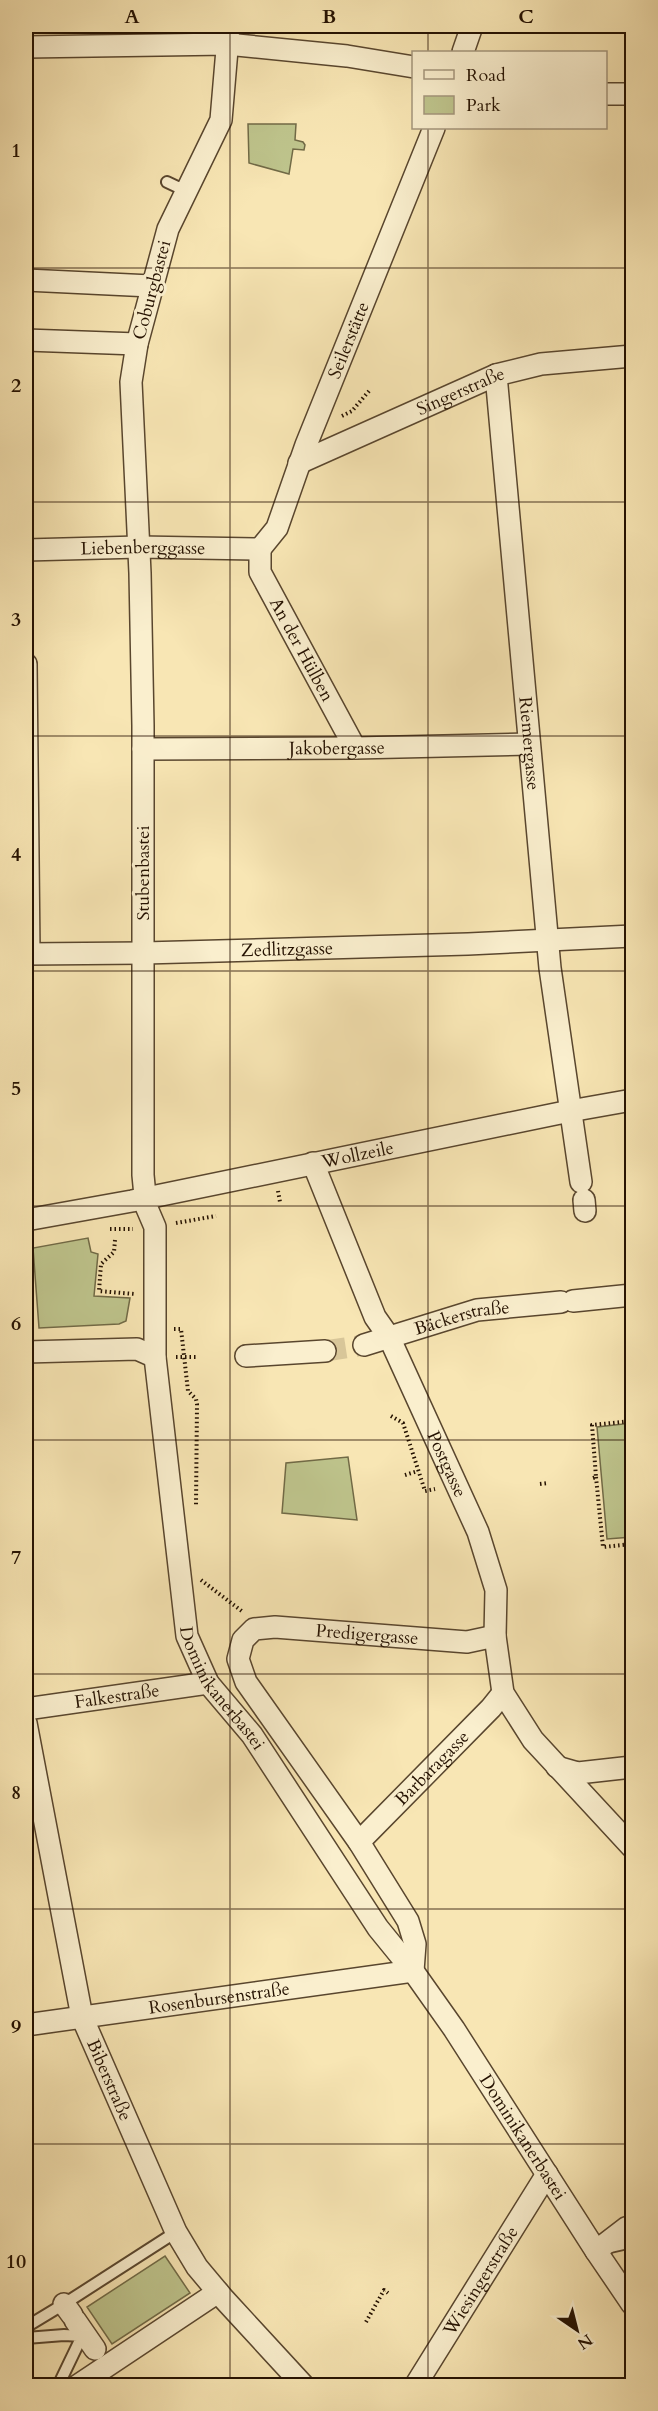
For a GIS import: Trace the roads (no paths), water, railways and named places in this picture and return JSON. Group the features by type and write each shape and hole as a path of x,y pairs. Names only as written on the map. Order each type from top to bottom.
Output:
{"street":[{"path":"463,51 472,26"},
{"path":"26,47 228,35 412,67"},
{"name":"Coburgbastei","path":"139,547 130,382 136,344 168,229 221,120 228,35"},
{"path":"607,94 633,94"},
{"name":"Seilerstätte","path":"260,549 277,528 299,463 434,129"},
{"path":"26,280 151,285"},
{"path":"26,340 136,344"},
{"name":"Singerstraße","path":"299,463 496,375 541,364 633,356"},
{"name":"Riemergasse","path":"496,375 547,942 570,1111"},
{"name":"Liebenberggasse","path":"26,550 139,547 260,549"},
{"name":"Stubenbastei","path":"139,547 143,749 143,1175 145,1198 155,1227"},
{"name":"An der Hülben","path":"260,549 260,572 355,748"},
{"path":"26,664 27,954"},
{"name":"Jakobergasse","path":"143,749 529,744"},
{"name":"Zedlitzgasse","path":"27,954 547,942 633,936"},
{"name":"Wollzeile","path":"26,1220 633,1100"},
{"path":"570,1111 584,1198"},
{"name":"Postgasse","path":"313,1163 375,1317 389,1337 478,1532 496,1590 495,1636 503,1693 533,1740 633,1847"},
{"name":"Dominikanerbastei","path":"155,1227 155,1357 187,1636 208,1683 252,1735 378,1928 413,1971 454,2029 596,2251 633,2304"},
{"name":"Bäckerstraße","path":"364,1345 477,1310 633,1295"},
{"path":"27,1342 137,1349 155,1357"},
{"path":"246,1356 325,1351"},
{"name":"Predigergasse","path":"249,1635 275,1627 468,1642 495,1636"},
{"name":"Dominikanerbastei","path":"249,1635 238,1659 246,1682 359,1842 408,1921 415,1944 413,1971"},
{"name":"Falkestraße","path":"26,1709 208,1683"},
{"name":"Barbaragasse","path":"359,1842 503,1693"},
{"name":"Biberstraße","path":"26,1723 82,2017 176,2232 197,2267 304,2385"},
{"path":"556,1767 578,1773 633,1767"},
{"name":"Rosenbursenstraße","path":"26,2025 413,1971"},
{"name":"Wiesingerstraße","path":"415,2385 547,2174"},
{"path":"596,2251 626,2228 633,2226"},
{"path":"77,2385 100,2356 218,2292"},
{"path":"71,2313 100,2356"}],"lane":[{"path":"167,182 186,191"},
{"path":"26,2327 71,2313 176,2232"},
{"path":"596,2251 633,2242"},
{"path":"26,2338 82,2336 58,2385"}],"tunnel":[{"path":"325,1351 364,1345"}]}
